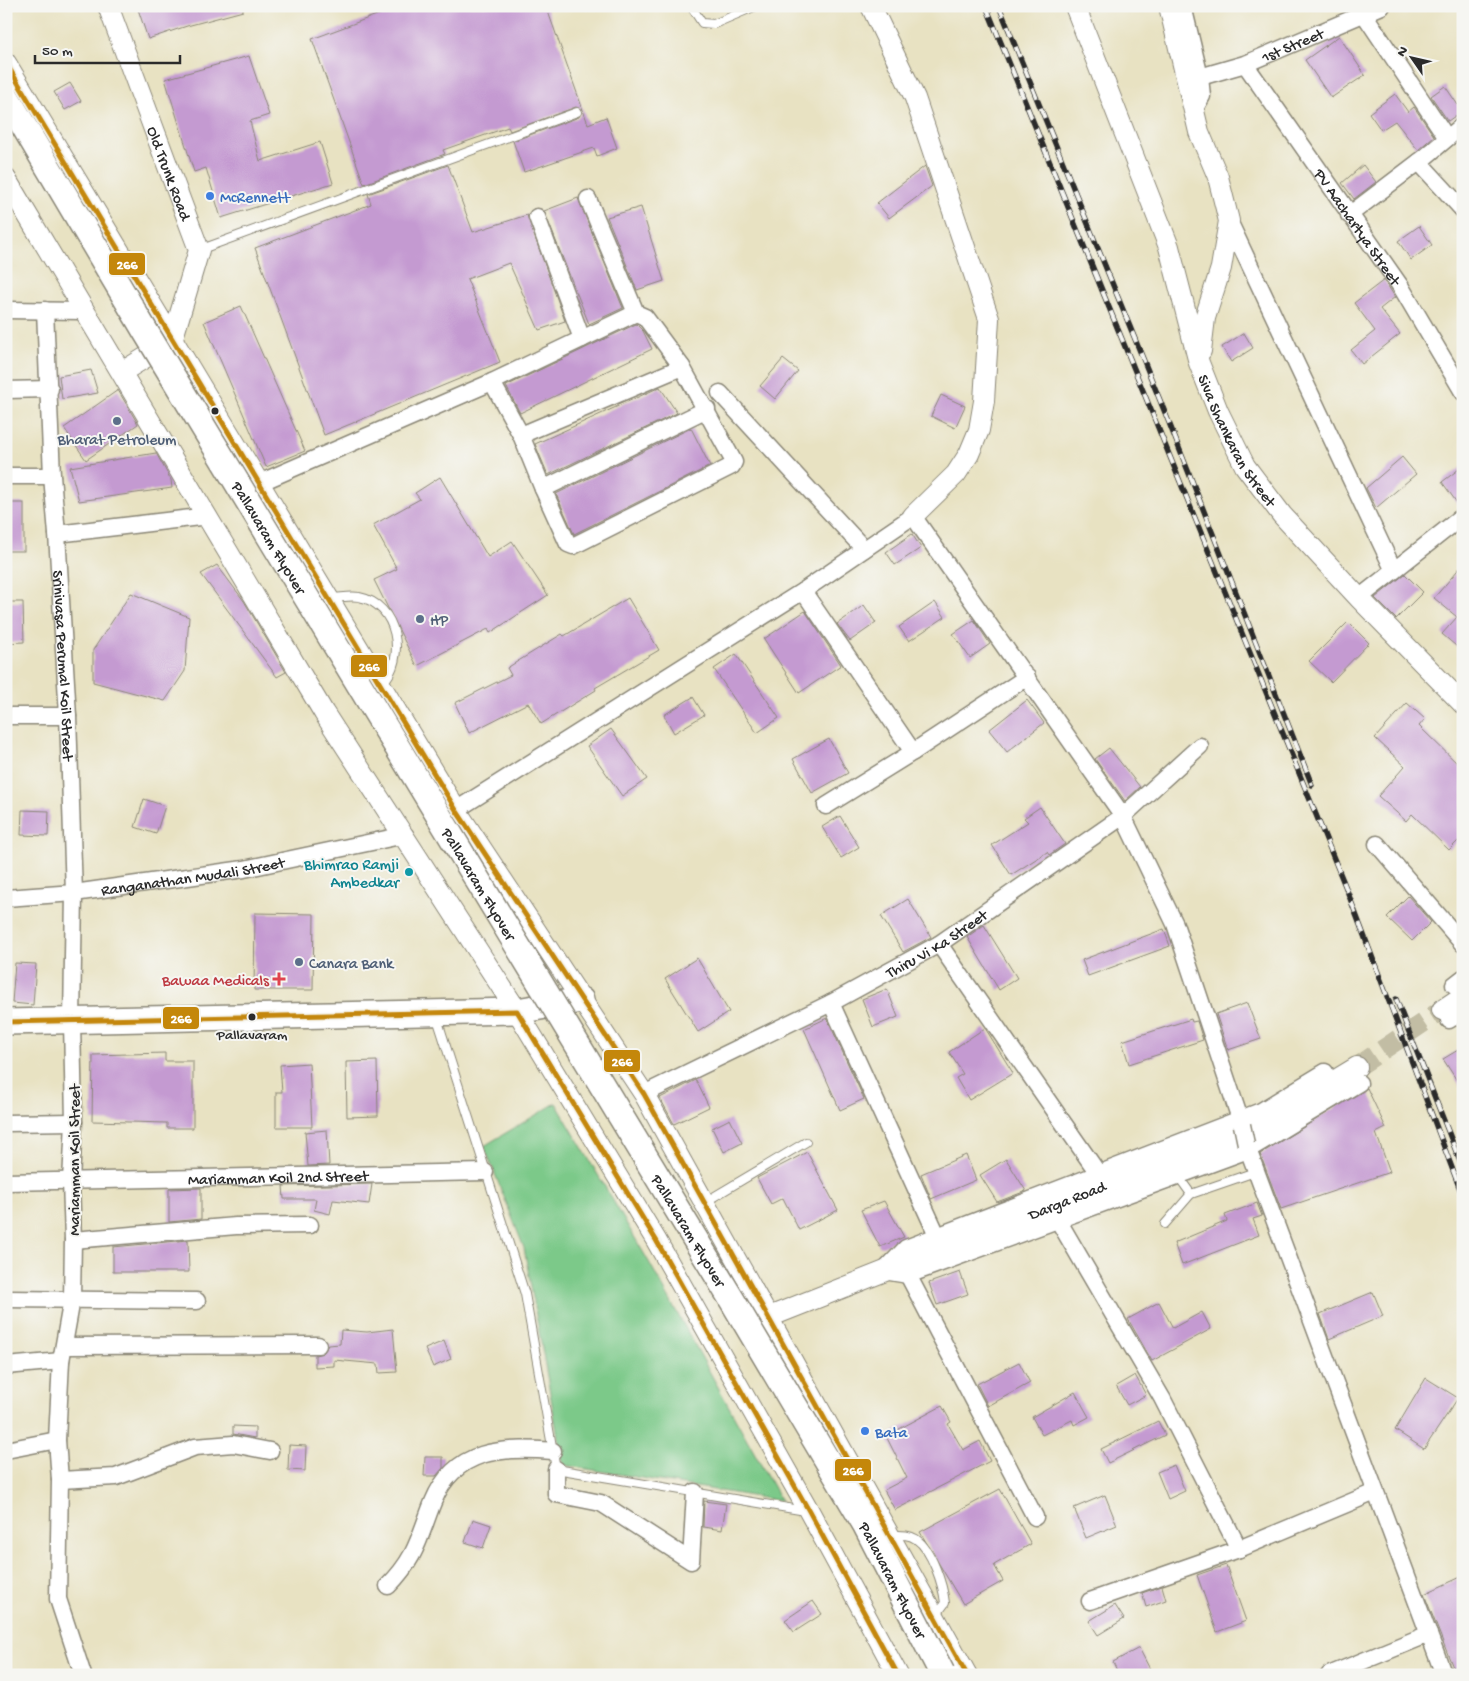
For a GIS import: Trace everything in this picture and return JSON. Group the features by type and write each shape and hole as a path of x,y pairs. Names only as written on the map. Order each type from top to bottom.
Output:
{"main road":[{"name":"Pallavaram Flyover","path":"6,96 147,334 732,1300 865,1524 938,1674"},
{"name":"Pallavaram Flyover","path":"6,120 115,309 166,388 234,506 542,1015 691,1251 764,1381 938,1674"},
{"path":"6,1022 516,1011 581,1000"}],"street":[{"name":"Old Trunk Road","path":"108,6 199,250"},
{"path":"456,810 803,591 913,516 956,474 969,454 980,430 984,401 989,319 915,98 871,6"},
{"path":"1075,6 1169,247 1199,363"},
{"path":"1169,6 1194,110"},
{"path":"1183,6 1200,77 1202,96 1194,110"},
{"name":"1st Street","path":"1200,77 1245,64 1382,6"},
{"path":"1364,14 1448,138"},
{"path":"6,63 257,484 456,810 644,1094 770,1317 967,1675"},
{"name":"PV Aachartya Street","path":"1245,64 1402,287 1463,392"},
{"name":"Siva Shankaran Street","path":"1194,110 1199,132 1218,177 1229,220 1221,268 1205,318 1199,363 1218,412 1245,466 1282,515 1359,598 1463,704"},
{"path":"1350,215 1419,162 1463,125"},
{"path":"1419,162 1463,210"},
{"path":"6,178 83,311 122,372 324,714 405,835 516,1011 656,1240 898,1675"},
{"path":"492,382 520,435 568,544 573,546 732,466 734,462 707,409 682,367 645,317 636,313 588,199"},
{"path":"537,217 582,338"},
{"path":"1229,220 1394,571"},
{"path":"122,372 172,341 199,250"},
{"path":"6,310 83,311"},
{"name":"Srinivasa Perumal Koil Street","path":"45,310 50,389 52,476 68,716 74,893 72,1021"},
{"path":"257,484 492,382 636,313"},
{"path":"520,435 682,367"},
{"path":"6,390 50,389"},
{"path":"720,393 864,549"},
{"path":"543,489 707,409"},
{"path":"6,476 52,476"},
{"path":"57,534 208,516"},
{"path":"913,516 1123,816 1175,924 1241,1123 1255,1172 1444,1675"},
{"path":"1359,598 1463,516"},
{"path":"803,591 913,752"},
{"path":"826,806 913,752 1027,677"},
{"path":"6,716 68,716"},
{"name":"Thiru Vi Ka Street","path":"644,1094 831,1003 939,944 1123,816 1200,746"},
{"name":"Ranganathan Mudali Street","path":"6,898 74,893 254,868 405,835"},
{"path":"1377,844 1463,944"},
{"path":"939,944 1098,1173"},
{"path":"1451,1014 1460,986"},
{"path":"831,1003 938,1237"},
{"name":"Mariamman Koil Street","path":"72,1021 74,1122 71,1181 72,1299 63,1353 57,1440 60,1480 58,1599 83,1675"},
{"path":"884,1271 906,1248 1098,1173 1241,1123 1325,1072"},
{"path":"884,1271 908,1275 1178,1176 1247,1147 1358,1075"},
{"name":"Darga Road","path":"770,1317 1105,1184 1231,1140 1358,1075"},
{"path":"6,1122 74,1122"},
{"name":"Mariamman Koil 2nd Street","path":"6,1182 484,1172"},
{"path":"1058,1220 1162,1398 1240,1549"},
{"path":"73,1240 236,1226 310,1225"},
{"path":"908,1275 1035,1517"},
{"path":"6,1299 197,1301"},
{"path":"6,1366 63,1353 318,1344"},
{"path":"6,1450 57,1440"},
{"path":"60,1480 116,1477 195,1448 233,1444 270,1451"},
{"path":"388,1586 404,1570 415,1552 433,1502 443,1483 456,1469 476,1455 501,1450 553,1451"},
{"path":"556,1469 556,1494 601,1503 692,1561 695,1492"},
{"path":"1090,1601 1240,1549 1375,1492"},
{"path":"1329,1675 1429,1634"}],"lane":[{"path":"691,6 702,23 714,24 756,6"},
{"path":"199,250 577,112"},
{"path":"327,598 359,597 376,605 387,617 397,641 397,657 388,678 380,686"},
{"path":"436,1013 484,1172 525,1294 556,1469 809,1512"},
{"path":"704,1202 806,1142"},
{"path":"1165,1224 1191,1194 1255,1172"},
{"path":"1178,1176 1191,1194"}],"green space":[{"path":"556,1103 649,1262 781,1501 563,1465 524,1248 484,1146"}],"building":[{"path":"137,6 243,6 243,11 148,39"},
{"path":"401,6 546,6 588,124 606,117 617,148 597,156 594,148 524,172 513,141 579,117 582,110 576,107 510,131 508,127 443,150 445,154 364,184 312,39"},
{"path":"1339,36 1365,75 1331,98 1305,60"},
{"path":"249,56 269,115 250,121 260,161 320,142 333,183 221,218 206,168 194,172 165,79"},
{"path":"70,83 81,101 65,110 54,92"},
{"path":"1445,86 1462,111 1448,121 1431,96"},
{"path":"1395,94 1408,112 1414,107 1434,136 1418,150 1395,121 1381,130 1369,113"},
{"path":"448,165 473,232 527,215 565,321 539,330 509,263 467,279 500,362 324,435 255,248 371,204 368,194"},
{"path":"1363,165 1376,182 1354,199 1342,183"},
{"path":"925,166 932,186 889,218 877,203"},
{"path":"578,198 623,308 589,324 544,211"},
{"path":"641,207 664,281 637,290 607,217"},
{"path":"1419,226 1432,245 1411,260 1398,241"},
{"path":"1384,280 1395,297 1380,309 1400,334 1362,364 1351,350 1375,331 1354,303"},
{"path":"241,306 305,451 266,467 204,322"},
{"path":"636,324 643,331 652,349 520,413 506,386"},
{"path":"1244,333 1253,348 1231,362 1222,347"},
{"path":"783,359 798,371 775,399 760,386"},
{"path":"91,370 98,393 62,399 59,376"},
{"path":"660,387 677,413 548,475 535,444"},
{"path":"118,390 138,424 86,460 64,428"},
{"path":"941,395 965,406 955,428 931,416"},
{"path":"691,428 710,466 574,534 556,494"},
{"path":"156,453 171,480 172,488 79,501 70,467"},
{"path":"1402,457 1416,474 1376,508 1366,488"},
{"path":"1463,466 1463,506 1460,507 1442,482"},
{"path":"440,477 488,557 512,541 548,595 490,633 488,629 417,666 374,580 397,569 373,525 420,499 415,493"},
{"path":"6,503 24,503 24,551 6,551"},
{"path":"912,534 921,548 895,565 886,552"},
{"path":"1463,564 1463,652 1442,634 1457,617 1434,598"},
{"path":"217,565 244,601 286,672 277,677 201,574"},
{"path":"1405,574 1423,592 1396,619 1375,598"},
{"path":"131,593 189,617 185,671 165,701 93,682 93,650"},
{"path":"628,598 659,650 595,688 596,690 541,724 528,703 469,733 455,703 511,675 507,668 562,634 564,636"},
{"path":"6,602 23,602 24,642 6,643"},
{"path":"935,602 945,617 909,641 899,627"},
{"path":"864,605 876,623 850,641 837,624"},
{"path":"805,611 841,665 799,693 764,639"},
{"path":"974,620 990,644 970,658 953,634"},
{"path":"1348,622 1369,643 1331,682 1309,661"},
{"path":"736,654 779,718 757,733 714,669"},
{"path":"693,697 704,715 674,733 664,715"},
{"path":"1027,700 1044,723 1007,752 989,730"},
{"path":"1407,703 1425,719 1419,726 1463,769 1463,836 1449,850 1412,814 1406,821 1378,796 1405,766 1375,738"},
{"path":"611,729 647,779 622,796 587,746"},
{"path":"829,739 848,773 812,793 793,759"},
{"path":"1109,748 1140,787 1125,801 1095,759"},
{"path":"144,799 165,806 156,834 135,827"},
{"path":"1040,807 1065,844 1049,855 1047,852 1011,875 992,845 1028,822 1024,818"},
{"path":"22,810 49,811 48,836 21,835"},
{"path":"840,816 859,847 841,858 822,827"},
{"path":"1408,896 1431,922 1412,941 1387,917"},
{"path":"908,899 931,937 903,952 881,916"},
{"path":"255,913 314,914 313,990 254,990"},
{"path":"984,925 1017,978 999,990 967,937"},
{"path":"1164,929 1170,946 1088,976 1082,960"},
{"path":"697,958 729,1012 698,1032 665,979"},
{"path":"15,963 36,964 33,1005 12,1003"},
{"path":"887,989 898,1017 873,1027 862,999"},
{"path":"1247,1003 1261,1039 1228,1050 1216,1014"},
{"path":"827,1018 864,1099 840,1110 804,1029"},
{"path":"1191,1019 1192,1022 1197,1021 1203,1040 1129,1064 1122,1041"},
{"path":"985,1028 1013,1073 969,1100 956,1078 963,1074 949,1052"},
{"path":"1463,1047 1463,1090 1443,1059"},
{"path":"165,1053 165,1061 193,1061 193,1128 167,1128 167,1123 92,1121 93,1055"},
{"path":"377,1061 378,1116 347,1117 346,1062"},
{"path":"309,1063 312,1127 276,1127 276,1092 282,1092 280,1065"},
{"path":"696,1080 709,1107 674,1124 660,1098"},
{"path":"1367,1088 1386,1128 1376,1133 1390,1172 1281,1209 1260,1154"},
{"path":"730,1119 742,1143 724,1152 712,1128"},
{"path":"327,1130 329,1165 308,1166 305,1132"},
{"path":"807,1152 838,1210 799,1230 783,1198 771,1204 757,1178"},
{"path":"966,1155 976,1180 931,1199 921,1174"},
{"path":"1006,1159 1026,1191 997,1202 980,1175"},
{"path":"372,1184 369,1204 333,1200 330,1214 314,1210 316,1199 284,1199 283,1186"},
{"path":"201,1188 201,1219 169,1222 169,1189"},
{"path":"884,1201 904,1237 880,1247 861,1210"},
{"path":"1257,1203 1262,1216 1253,1219 1259,1235 1182,1265 1174,1243 1227,1221 1225,1215"},
{"path":"188,1240 189,1272 113,1272 113,1247"},
{"path":"960,1272 968,1294 937,1305 929,1283"},
{"path":"1373,1292 1383,1316 1329,1339 1320,1314"},
{"path":"1159,1302 1173,1328 1202,1312 1211,1329 1152,1361 1128,1319"},
{"path":"393,1329 397,1372 379,1373 378,1364 334,1360 334,1366 315,1367 315,1355 323,1353 328,1345 340,1344 341,1330 367,1332"},
{"path":"444,1341 451,1359 433,1367 425,1349"},
{"path":"1019,1362 1030,1383 988,1406 977,1384"},
{"path":"1135,1375 1146,1395 1127,1405 1116,1386"},
{"path":"1426,1378 1458,1398 1424,1449 1395,1430"},
{"path":"1075,1392 1089,1417 1074,1425 1072,1420 1042,1435 1032,1417"},
{"path":"942,1406 951,1422 948,1424 963,1450 980,1441 990,1461 895,1510 884,1490 907,1478 886,1436"},
{"path":"1158,1421 1165,1435 1108,1463 1101,1449"},
{"path":"233,1426 255,1427 255,1438 233,1434"},
{"path":"289,1445 306,1446 305,1471 288,1470"},
{"path":"425,1457 443,1457 443,1468 436,1476 424,1476"},
{"path":"1174,1465 1185,1491 1168,1499 1157,1472"},
{"path":"1000,1489 1031,1544 994,1565 1003,1581 963,1604 920,1532"},
{"path":"1105,1495 1117,1525 1086,1538 1074,1508"},
{"path":"704,1501 726,1504 722,1530 703,1527"},
{"path":"473,1519 491,1525 483,1548 465,1542"},
{"path":"1226,1565 1246,1621 1217,1632 1197,1575"},
{"path":"1463,1576 1463,1675 1456,1675 1424,1594"},
{"path":"1162,1586 1166,1600 1146,1607 1142,1593"},
{"path":"813,1601 822,1614 794,1632 785,1620"},
{"path":"1115,1605 1124,1619 1098,1635 1089,1621"},
{"path":"1139,1648 1153,1675 1119,1675 1113,1662"}],"tunnel":[{"path":"1357,1067 1442,1010"}],"railway":[{"path":"986,6 1348,893 1463,1197"},
{"path":"999,6 1166,415 1312,785"},
{"path":"1396,999 1463,1169"}],"transit line":[{"name":"266","path":"6,63 456,810 644,1094 967,1675"},
{"name":"266","path":"6,1022 517,1011 656,1240 809,1511 898,1675"}],"place":[{"name":"McRennett","path":"210,196"},
{"name":"Bharat Petroleum","path":"117,421"},
{"name":"HP","path":"420,619"},
{"name":"Bhimrao Ramji Ambedkar","path":"409,872"},
{"name":"Canara Bank","path":"299,962"},
{"name":"Bawaa Medicals","path":"279,979"},
{"name":"Pallavaram","path":"252,1017"},
{"name":"Bata","path":"865,1431"}]}
